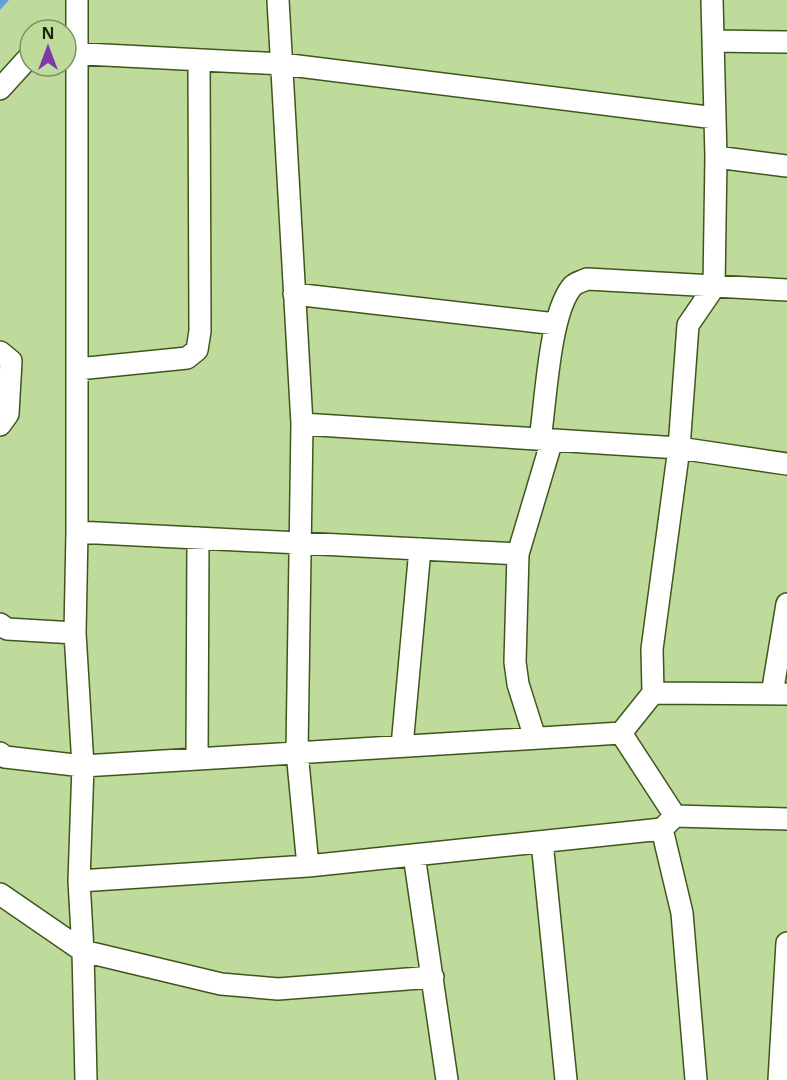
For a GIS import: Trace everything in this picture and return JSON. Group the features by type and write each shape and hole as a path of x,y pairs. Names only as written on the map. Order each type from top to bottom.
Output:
{"street":[{"path":"75,18 77,0"},
{"path":"278,0 302,424 297,752 308,866"},
{"path":"0,753 4,757 83,766 621,733 653,693 652,650 679,448 688,325 714,287 716,157 712,0"},
{"path":"714,41 787,42"},
{"path":"78,53 282,64 715,118"},
{"path":"78,369 187,358 197,350 201,331 199,60"},
{"path":"0,89 18,69"},
{"path":"72,78 78,369 75,633 83,766 79,881 86,1080"},
{"path":"716,157 787,166"},
{"path":"535,738 518,684 515,662 518,554 546,440 556,324 572,286 587,279 787,290"},
{"path":"294,294 556,324"},
{"path":"0,352 11,361 8,414 0,424"},
{"path":"302,424 679,448 787,464"},
{"path":"77,532 518,554"},
{"path":"197,759 198,538"},
{"path":"402,746 420,549"},
{"path":"653,693 779,694 787,604"},
{"path":"0,624 7,629 75,633"},
{"path":"621,733 668,823 682,913 696,1080"},
{"path":"79,881 308,866 542,842 668,823 787,819"},
{"path":"542,842 566,1080"},
{"path":"414,855 447,1080"},
{"path":"0,894 83,951 222,984 278,988 433,976"},
{"path":"779,1080 787,943"}],"building":[{"path":"0,0 9,0 0,10"}]}
